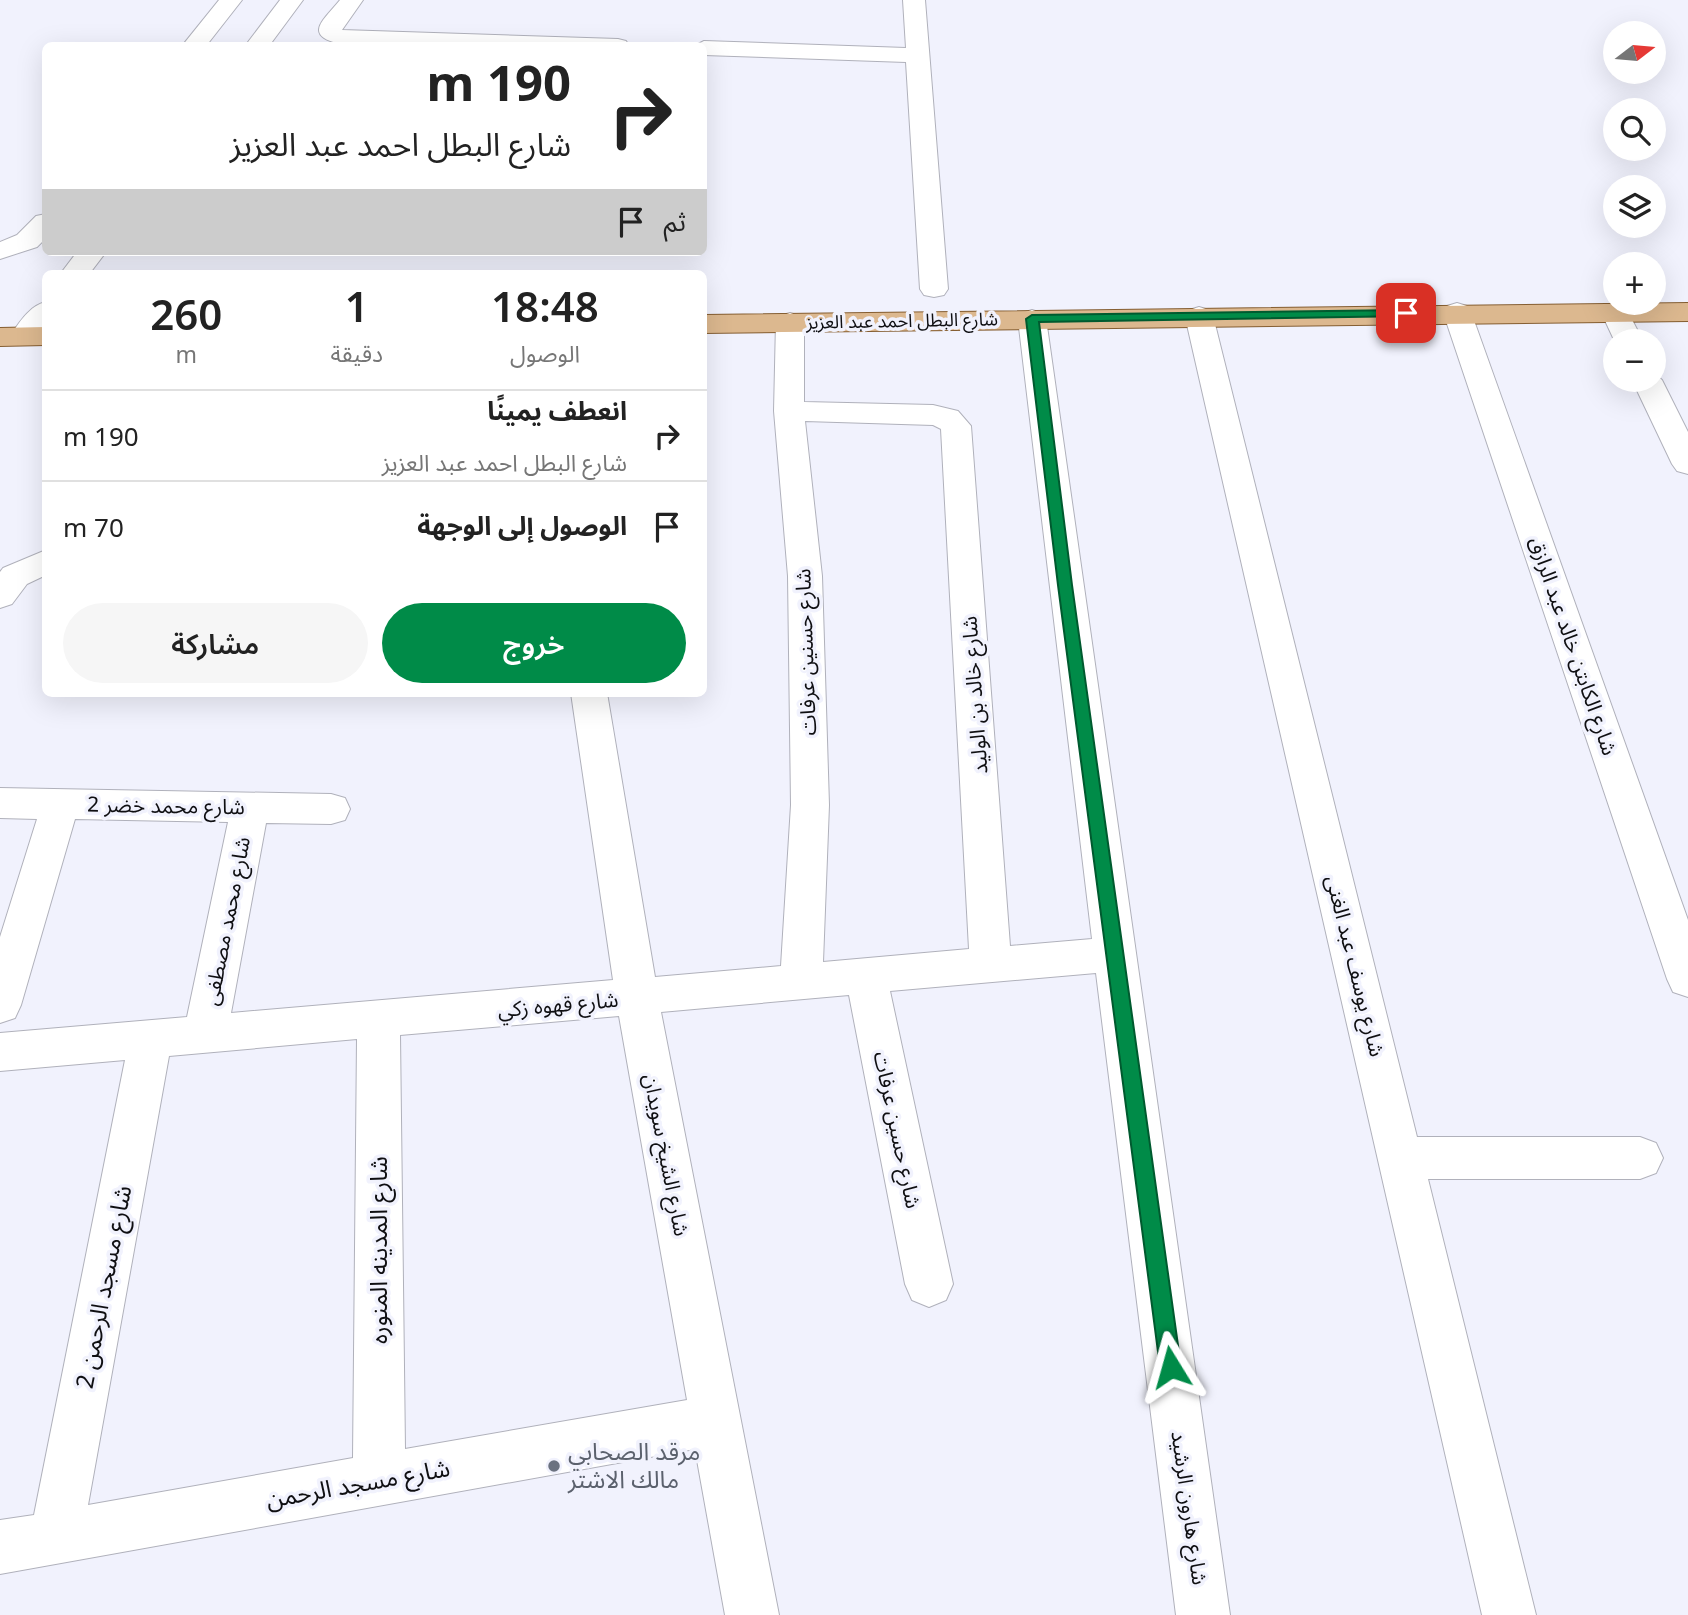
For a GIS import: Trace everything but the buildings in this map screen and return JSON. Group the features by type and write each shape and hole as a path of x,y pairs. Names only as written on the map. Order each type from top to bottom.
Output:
{"main road":[{"name":"شارع البطل احمد عبد العزيز","path":"707,324 1603,312"},
{"name":"شارع البطل احمد عبد العزيز","path":"1666,312 1688,312"}],"street":[{"path":"196,42 231,0"},
{"path":"259,42 292,0"},
{"path":"352,0 330,28 330,34 340,37 494,42"},
{"path":"914,0 934,289"},
{"path":"707,48 917,54"},
{"path":"0,251 27,241 42,226"},
{"path":"77,270 89,256"},
{"name":"شارع الكابتن خالد عبد الرازق","path":"1457,312 1688,979"},
{"path":"23,336 42,315"},
{"name":"شارع يوسف عبد الغنى","path":"1199,316 1510,1615"},
{"name":"شارع هارون الرشيد","path":"1032,319 1203,1615"},
{"name":"شارع حسنين عرفات","path":"790,323 789,411 805,576 809,778 801,982"},
{"path":"1653,392 1688,464"},
{"name":"شارع خالد بن الوليد","path":"789,411 933,415 947,418 956,426 991,965"},
{"path":"2,592 24,569 42,562"},
{"name":"شارع الشيخ سويدان","path":"590,697 637,998 752,1615"},
{"name":"شارع محمد خضر 2","path":"0,803 331,809"},
{"path":"0,1005 60,805"},
{"name":"شارع محمد مصطفى","path":"205,1035 250,808"},
{"name":"شارع قهوه زكي","path":"0,1052 1116,954"},
{"name":"شارع حسين عرفات","path":"866,976 929,1284"},
{"name":"شارع المدينه المنوره","path":"379,1020 379,1481"},
{"name":"شارع مسجد الرحمن 2","path":"56,1535 151,1039"},
{"path":"1401,1158 1640,1158"},
{"name":"شارع مسجد الرحمن","path":"0,1546 715,1420"}],"place":[{"name":"مرقد الصحابي مالك الاشتر","path":"554,1466"}],"route":[{"path":"1171,1367 1065,585 1032,319 1406,313"}]}
